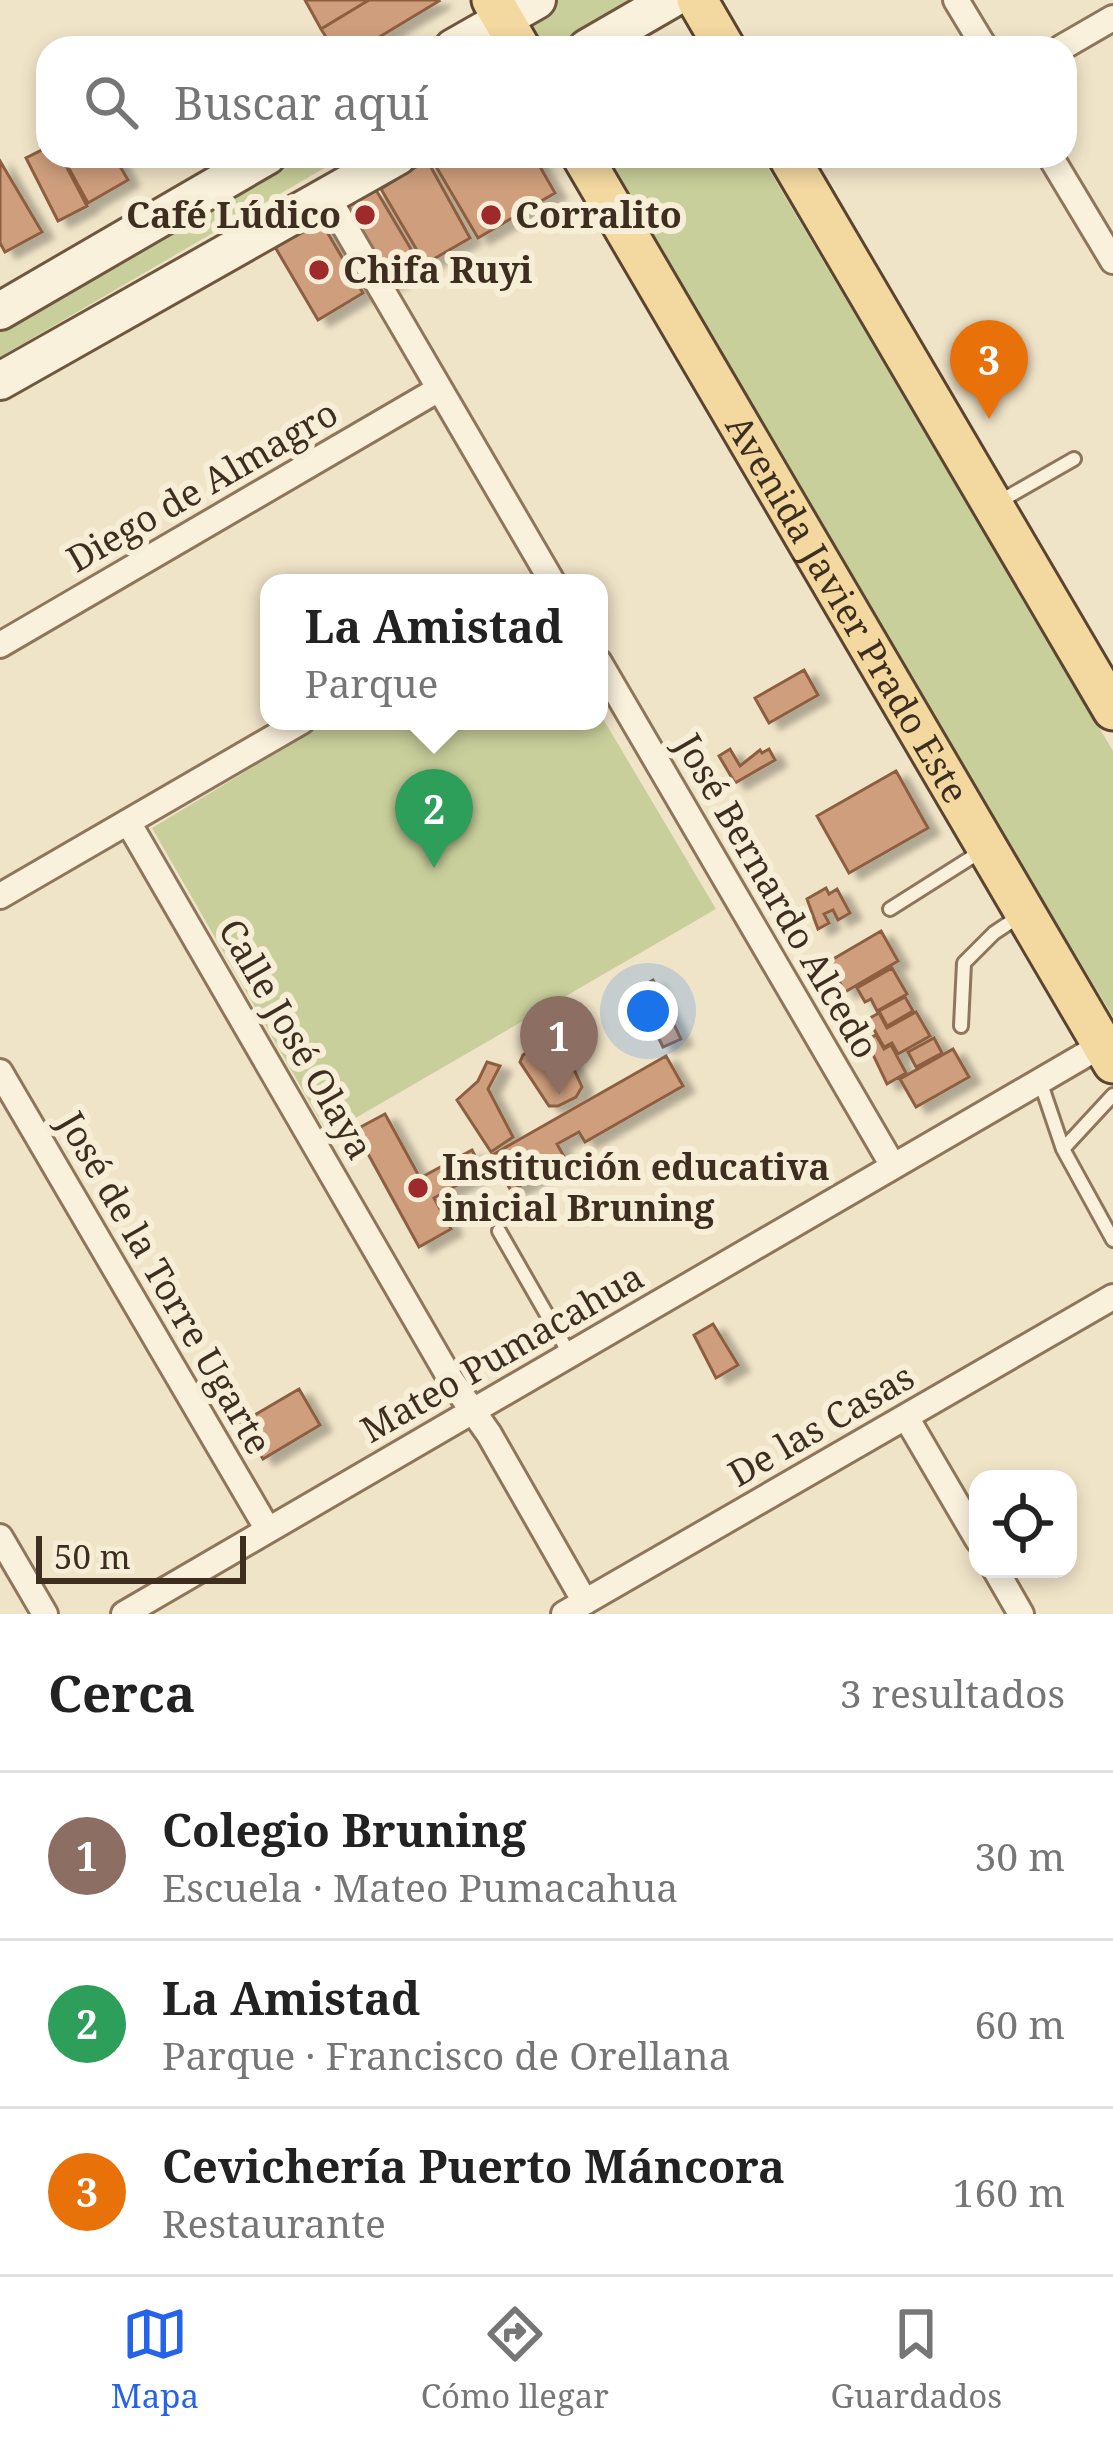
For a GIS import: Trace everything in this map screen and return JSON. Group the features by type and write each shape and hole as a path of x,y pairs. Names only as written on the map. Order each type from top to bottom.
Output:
{"main road":[{"path":"697,0 718,36"},
{"name":"Avenida Javier Prado Este","path":"589,168 1108,1054"},
{"path":"795,168 1113,710"}],"street":[{"path":"608,36 670,0"},
{"path":"956,0 978,36"},
{"path":"476,36 513,16"},
{"path":"1077,39 1113,18"},
{"path":"0,311 246,168"},
{"path":"0,381 377,168"},
{"path":"1057,168 1113,261"},
{"path":"327,196 543,574"},
{"name":"Diego de Almagro","path":"0,645 439,389"},
{"name":"José Bernardo Alcedo","path":"608,677 893,1166"},
{"path":"0,896 286,730"},
{"name":"Calle José Olaya","path":"128,822 473,1411 575,1608"},
{"name":"Mateo Pumacahua","path":"124,1614 1040,1081 1108,1054"},
{"name":"José de la Torre Ugarte","path":"0,1072 268,1530"},
{"name":"De las Casas","path":"575,1608 1113,1297"},
{"path":"906,1417 969,1525"},
{"path":"0,1537 45,1614"},
{"path":"1000,1578 1021,1614"}],"lane":[{"path":"992,506 1074,459"},
{"path":"890,909 986,848"},
{"path":"961,1026 964,963 994,933 1024,913"},
{"path":"1040,1081 1063,1149 1108,1221 1113,1240"},
{"path":"1063,1149 1113,1095"},
{"path":"499,1232 570,1354"}],"green space":[{"path":"553,0 647,0 585,36 523,36 530,13"},
{"path":"257,168 324,168 0,357 0,317"},
{"path":"606,168 768,168 1113,751 1113,1017"},
{"path":"608,727 716,909 328,1134 152,828 314,730"}],"building":[{"path":"305,0 369,0 321,29"},
{"path":"369,0 439,1 381,36 325,36 321,29"},
{"path":"36,153 36,168 67,168 87,206 58,221 26,158"},
{"path":"0,161 42,232 5,252 0,243"},
{"path":"69,168 121,168 128,180 88,203"},
{"path":"414,168 431,168 470,238 425,264 381,189"},
{"name":"Corralito","path":"437,168 541,168 555,193 478,238"},
{"path":"376,190 421,266 389,284 345,208"},
{"name":"Chifa Ruyi","path":"320,220 363,293 318,320 275,247"},
{"path":"804,670 818,695 769,723 755,698"},
{"path":"730,749 740,766 760,750 769,749 775,760 735,783 719,756"},
{"path":"896,771 928,828 849,873 817,816"},
{"path":"826,888 829,894 837,889 850,913 838,920 833,910 824,914 829,923 818,929 807,899"},
{"path":"881,931 898,961 845,992 828,962"},
{"path":"892,968 907,994 877,1011 857,988"},
{"path":"653,980 681,1039 663,1047 635,990"},
{"path":"905,997 913,1011 887,1026 879,1011"},
{"path":"916,1012 930,1036 898,1054 892,1043 884,1047 868,1019 879,1013 887,1028"},
{"path":"876,1035 884,1049 891,1045 906,1073 887,1084 866,1040"},
{"path":"549,1037 561,1041 582,1087 576,1097 558,1106 549,1106 520,1062"},
{"path":"934,1038 942,1053 916,1067 908,1052"},
{"path":"953,1049 969,1077 916,1107 900,1079"},
{"path":"666,1056 683,1086 585,1142 579,1132 557,1144 566,1160 511,1191 492,1155"},
{"path":"487,1062 500,1066 488,1089 513,1137 491,1152 457,1100 478,1081"},
{"path":"385,1114 420,1178 472,1150 483,1171 434,1198 451,1229 419,1247 355,1130"},
{"path":"713,1324 738,1365 716,1378 694,1335"},
{"path":"299,1389 320,1425 263,1459 241,1423"}],"place":[{"name":"Café Lúdico","path":"365,215"},
{"name":"Corralito","path":"491,215"},
{"name":"Chifa Ruyi","path":"319,270"},
{"name":"Cevichería Puerto Máncora","path":"989,419"},
{"name":"La Amistad","path":"434,868"},
{"name":"Colegio Bruning","path":"559,1095"},
{"name":"Institución educativa inicial Bruning","path":"418,1188"}]}
